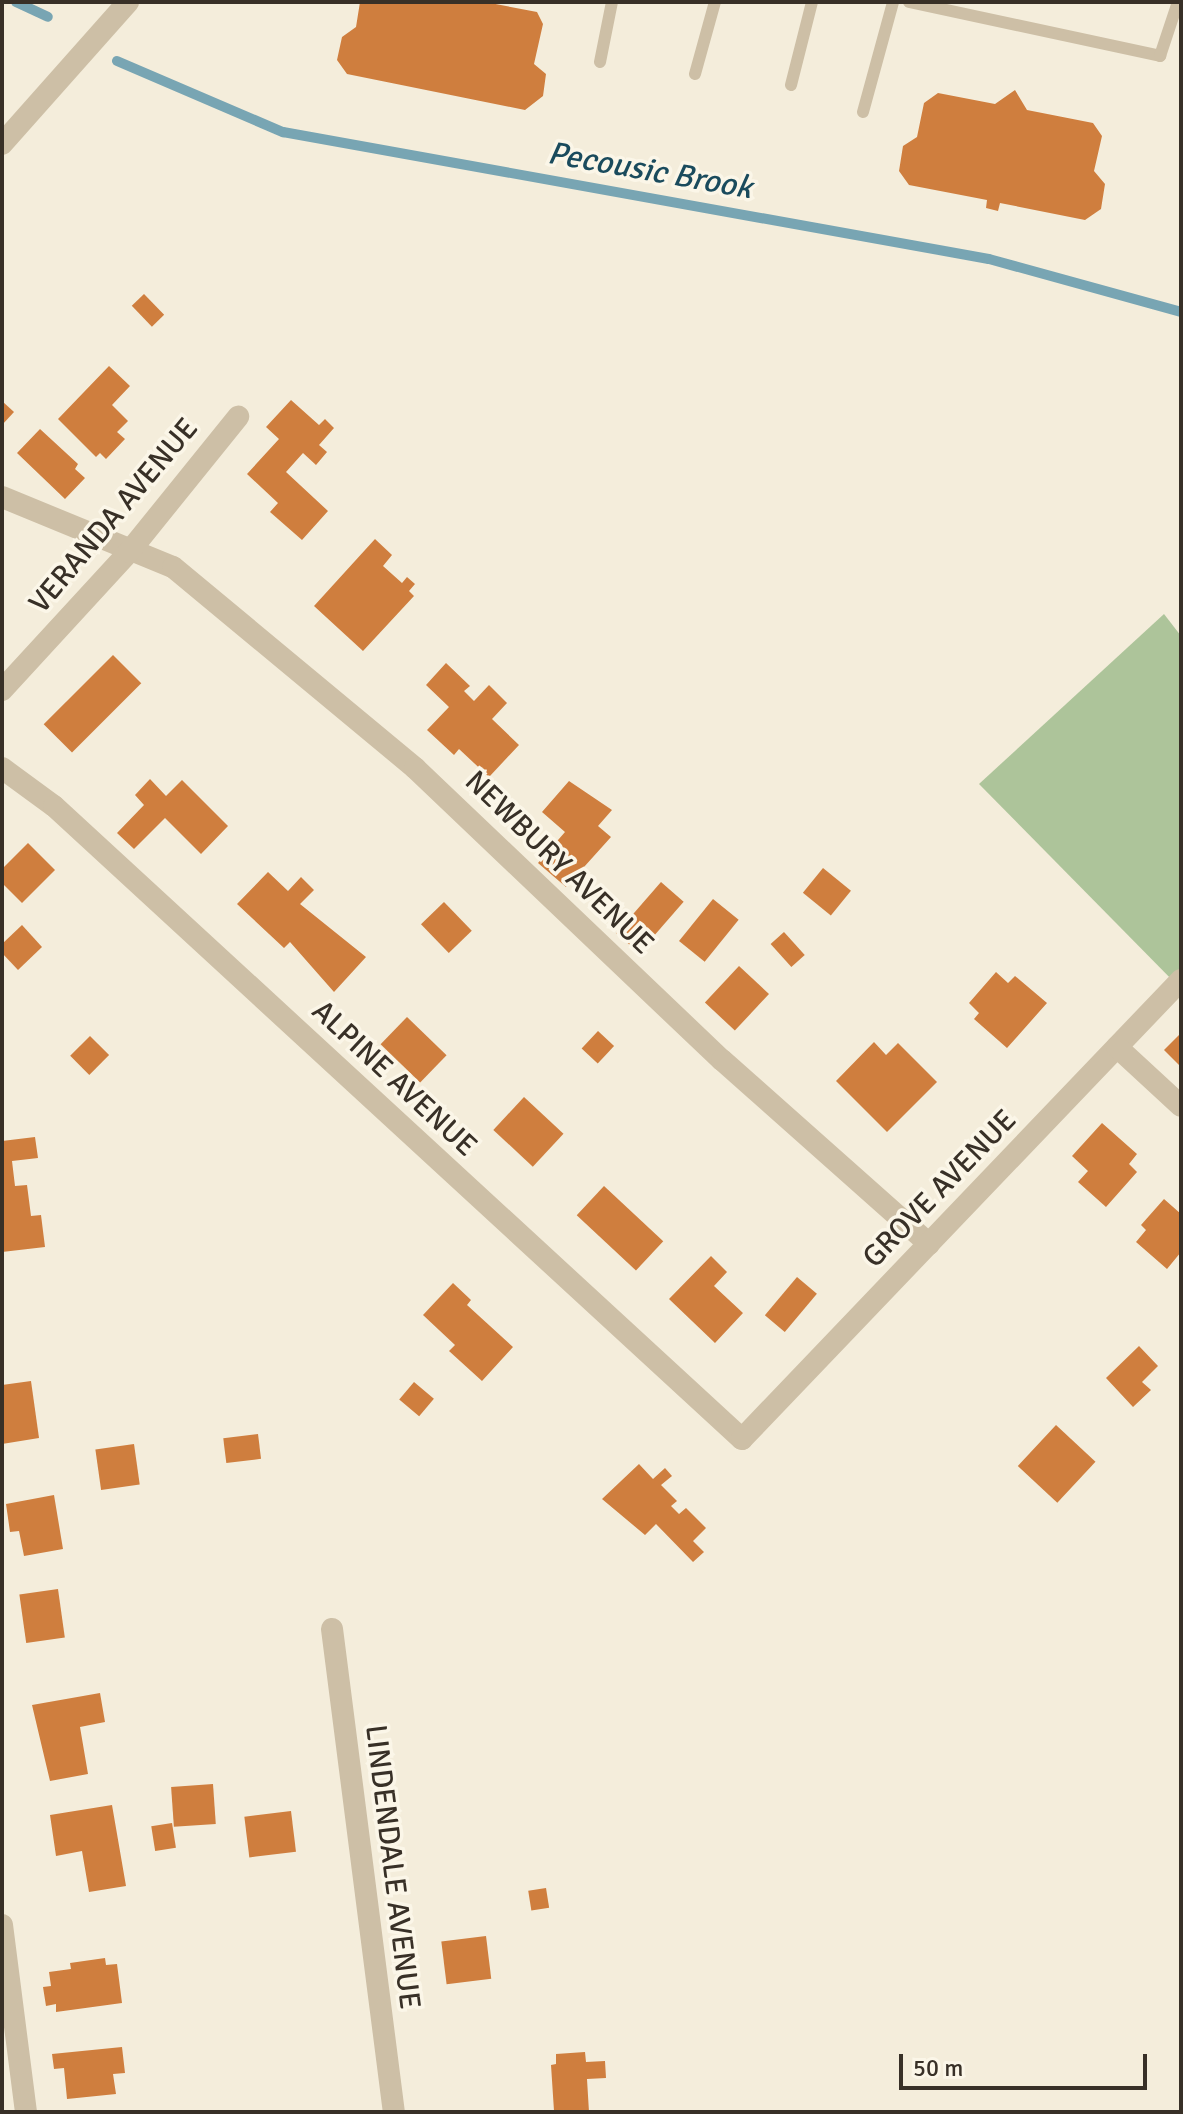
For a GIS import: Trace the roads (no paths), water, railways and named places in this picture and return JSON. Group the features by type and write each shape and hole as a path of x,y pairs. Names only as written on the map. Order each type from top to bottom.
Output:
{"street":[{"path":"2,144 128,2"},
{"name":"VERANDA AVENUE","path":"2,690 129,552 238,417"},
{"name":"NEWBURY AVENUE","path":"2,497 129,552 173,567 415,768 722,1060 929,1244"},
{"name":"ALPINE AVENUE","path":"2,768 66,817 742,1439"},
{"name":"GROVE AVENUE","path":"742,1439 1181,980"},
{"path":"1117,1047 1181,1106"},
{"name":"LINDENDALE AVENUE","path":"332,1629 394,2112"},
{"path":"2,1925 11,2058 26,2112"}],"lane":[{"path":"600,62 612,2"},
{"path":"695,74 715,2"},
{"path":"791,85 812,2"},
{"path":"863,112 893,2"},
{"path":"909,2 1160,56 1178,2"}],"waterway":[{"name":"Pecousic Brook","path":"16,2 48,17"},
{"name":"Pecousic Brook","path":"117,61 283,132 989,259 1181,312"}]}
